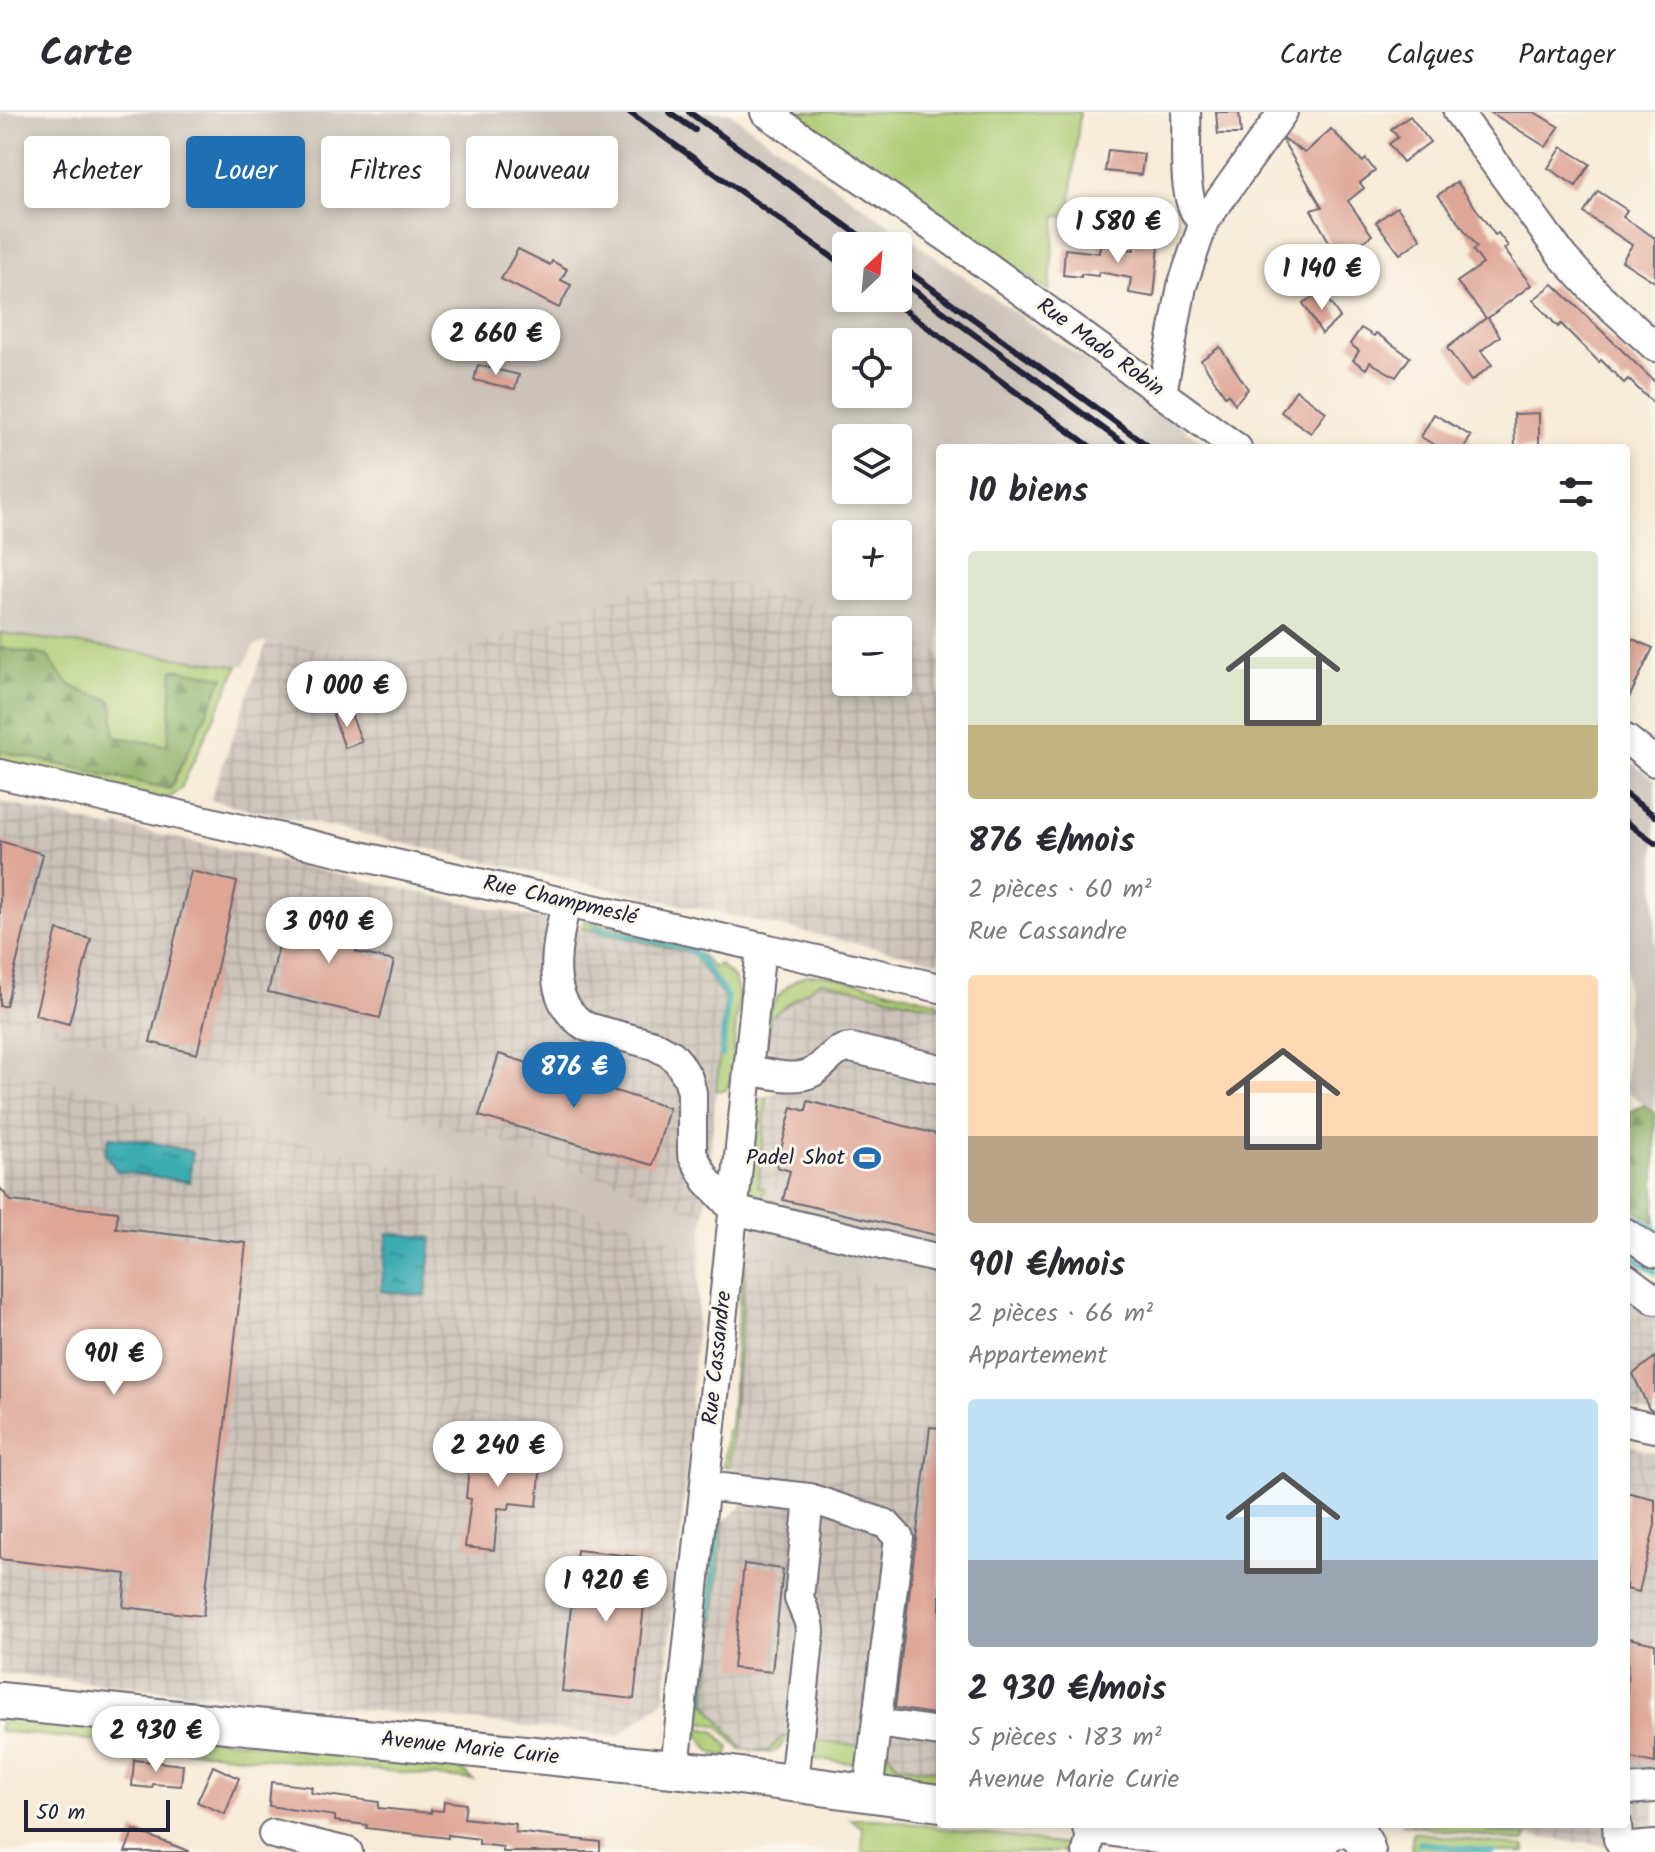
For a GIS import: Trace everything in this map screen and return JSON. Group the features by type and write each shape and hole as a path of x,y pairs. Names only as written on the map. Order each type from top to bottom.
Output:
{"main road":[{"name":"Avenue Marie Curie","path":"0,1701 675,1769 936,1802"},
{"path":"1120,1828 1170,1835 1299,1842 1337,1836 1399,1852"}],"street":[{"name":"Rue Mado Robin","path":"765,112 951,240 1232,444"},
{"path":"1186,112 1188,195 1196,217 1204,222"},
{"path":"1162,393 1182,286 1204,222 1283,112"},
{"path":"1458,112 1563,257 1597,294 1655,347"},
{"path":"1630,742 1655,762"},
{"name":"Rue Champmeslé","path":"0,774 936,987"},
{"path":"566,903 555,968 556,982 566,1007 578,1022 587,1027 654,1045 672,1055 679,1063 692,1092 692,1154 707,1181 734,1210 936,1258"},
{"name":"Rue Cassandre","path":"675,1769 761,947"},
{"path":"748,1070 782,1075 810,1074 838,1050 851,1048 936,1068"},
{"path":"1630,1236 1655,1253"},
{"path":"1630,1281 1655,1300"},
{"path":"1630,1423 1655,1428"},
{"path":"705,1486 809,1498 886,1524 899,1538 868,1793"},
{"path":"794,1783 810,1631 799,1598 809,1498"},
{"path":"877,1723 936,1731"},
{"path":"1630,1790 1655,1788"},
{"path":"1087,1852 1091,1828"},
{"path":"273,1834 348,1852"},
{"path":"1622,1842 1655,1845"}],"shaded area":[{"path":"0,112 728,112 900,232 832,232 832,312 912,312 912,241 1205,444 936,444 936,650 912,641 912,616 842,616 733,582 671,578 427,663 267,642 254,646 244,666 0,633"},
{"path":"671,578 733,582 842,616 832,616 832,696 912,696 912,641 936,650 936,961 210,800 267,642 427,663"},
{"path":"1630,762 1655,780 1655,1113 1630,1093"},
{"path":"0,802 692,953 725,1000 704,1216 477,1134 0,1018"},
{"path":"821,981 936,1007 936,1231 882,1214 758,1187 767,1097 780,1089 783,1062 767,1048 771,1016"},
{"path":"0,1018 477,1134 704,1216 701,1251 617,1218 0,1068"},
{"path":"0,1068 617,1218 701,1251 686,1479 664,1700 619,1736 0,1673"},
{"path":"764,1188 785,1192 783,1200 936,1235 936,1295 872,1280 869,1291 857,1288 859,1277 747,1250"},
{"path":"747,1250 859,1277 857,1288 868,1291 871,1280 936,1295 936,1770 897,1765 784,1736 768,1751 743,1749 706,1703 724,1521 741,1507 744,1480 729,1467"},
{"path":"1630,1281 1655,1300 1655,1415 1630,1408"},
{"path":"1630,1446 1655,1453 1655,1852 1487,1831 1488,1828 1630,1828"}],"green space":[{"path":"788,112 1080,112 1069,217 1056,216 1049,291 944,217"},
{"path":"0,633 238,666 181,788 171,797 162,799 0,763 0,751 170,789 168,741 165,745 115,737 113,706 109,700 72,686 60,675 48,656 0,648"},
{"path":"0,648 48,656 60,675 72,686 109,699 113,706 115,737 165,745 168,741 173,669 224,677 170,789 0,751"},
{"path":"585,921 672,940 702,956 713,968 719,964 734,978 739,996 730,1082 726,1090 716,1091 725,1000 692,953 581,928"},
{"path":"807,975 829,975 936,1002 936,1007 821,981 771,1016 767,1048 764,1037 768,1015 780,995"},
{"path":"767,1097 758,1186 764,1188 760,1203 749,1195 748,1190 758,1099"},
{"path":"1644,1105 1655,1113 1655,1223 1630,1205 1630,1112"},
{"path":"746,1264 729,1467 724,1466 727,1430 730,1428 742,1274"},
{"path":"716,1521 724,1521 706,1703 743,1749 768,1751 783,1736 787,1736 780,1748 771,1753 740,1749 719,1726 693,1720"},
{"path":"0,1716 457,1765 473,1780 0,1731"},
{"path":"693,1727 714,1731 729,1747 728,1758 711,1752"},
{"path":"806,1739 862,1746 858,1764 807,1758"},
{"path":"885,1749 897,1765 936,1770 936,1787 887,1778 883,1771"},
{"path":"850,1819 879,1819 1074,1846 1076,1852 862,1852 863,1828"},
{"path":"1428,1828 1488,1828 1488,1831 1527,1836 1522,1842"},
{"path":"1413,1832 1525,1847 1525,1852 1423,1852 1411,1849"}],"water":[{"path":"109,1137 148,1141 192,1152 190,1182 117,1171 105,1154"},
{"path":"388,1233 432,1238 426,1296 381,1291"}],"building":[{"path":"1216,112 1239,112 1241,134 1218,134"},
{"path":"1490,112 1534,112 1559,127 1546,147"},
{"path":"1410,116 1430,142 1403,162 1389,144 1398,137 1391,129"},
{"path":"1331,129 1363,162 1366,159 1375,171 1360,183 1364,188 1348,201 1372,235 1339,259 1311,210 1322,207 1283,141 1305,153"},
{"path":"1562,147 1590,164 1576,186 1548,168"},
{"path":"1108,150 1144,154 1141,175 1105,171"},
{"path":"1457,182 1495,235 1498,233 1508,246 1504,249 1531,285 1488,318 1500,336 1481,351 1492,365 1471,381 1447,348 1486,318 1457,282 1483,264 1473,250 1477,247 1438,195"},
{"path":"1598,191 1627,210 1623,217 1655,238 1655,282 1622,261 1632,245 1584,213"},
{"path":"1397,207 1421,239 1400,254 1376,222"},
{"path":"1134,242 1159,246 1154,297 1129,293 1131,278 1099,272 1098,276 1063,275 1065,249 1099,253 1100,245 1134,250"},
{"path":"518,249 550,265 552,261 567,269 561,280 571,285 559,308 501,279"},
{"path":"1553,284 1655,382 1655,405 1628,379 1624,383 1601,360 1599,362 1561,324 1558,327 1533,300"},
{"path":"1322,291 1340,317 1322,334 1303,303"},
{"path":"1361,328 1374,336 1376,333 1410,357 1396,377 1370,362 1366,369 1353,360 1359,351 1350,344"},
{"path":"1220,347 1248,389 1235,404 1228,394 1225,396 1201,360"},
{"path":"478,365 519,375 515,389 474,380"},
{"path":"1296,390 1326,412 1311,433 1281,412"},
{"path":"1539,413 1539,444 1515,444 1514,414"},
{"path":"1434,414 1471,436 1466,444 1433,444 1421,437"},
{"path":"1630,638 1653,648 1630,696"},
{"path":"349,709 362,742 345,748 333,715"},
{"path":"0,841 43,854 6,1006 0,1006"},
{"path":"191,871 237,882 197,1054 150,1042"},
{"path":"288,907 363,924 356,952 394,961 380,1018 268,992"},
{"path":"57,930 91,939 69,1024 35,1015"},
{"path":"499,1054 669,1108 653,1165 479,1116"},
{"name":"Padel Shot","path":"808,1101 936,1134 936,1235 783,1200 790,1171 777,1167 784,1137 792,1107 806,1111"},
{"path":"0,1188 11,1201 118,1212 116,1228 246,1243 203,1616 123,1607 126,1574 0,1559"},
{"path":"1655,1357 1655,1411 1649,1409 1633,1374"},
{"path":"930,1427 936,1428 936,1714 895,1708"},
{"path":"471,1445 542,1453 537,1506 510,1503 509,1509 498,1508 494,1550 465,1547 471,1499 466,1498"},
{"path":"1630,1493 1655,1499 1655,1525 1639,1592 1630,1590"},
{"path":"577,1550 649,1558 634,1699 562,1691"},
{"path":"744,1564 783,1569 772,1672 733,1668"},
{"path":"1630,1638 1655,1644 1655,1763 1630,1758"},
{"path":"134,1760 183,1765 181,1786 132,1786"},
{"path":"213,1766 239,1778 225,1814 197,1802"},
{"path":"271,1782 312,1787 311,1793 379,1802 378,1808 431,1813 431,1810 443,1811 444,1801 466,1804 464,1818 516,1824 515,1832 600,1842 600,1852 503,1852 503,1847 479,1844 479,1839 366,1828 367,1825 335,1821 335,1816 269,1806"},
{"path":"134,1830 188,1851 188,1852 125,1852"}],"waterway":[{"path":"595,928 684,947 696,954 727,997 722,1055"},
{"path":"1630,1212 1655,1229"},
{"path":"1630,1255 1655,1272"},
{"path":"702,1702 719,1525"},
{"path":"1420,1843 1492,1852"}],"railway":[{"path":"629,112 832,257"},
{"path":"669,112 695,130"},
{"path":"689,112 855,232"},
{"path":"912,274 1146,444"},
{"path":"912,289 1125,444"},
{"path":"907,312 1087,444"},
{"path":"1630,798 1655,816"},
{"path":"1630,825 1655,843"}],"place":[{"name":"Padel Shot","path":"867,1158"}]}
